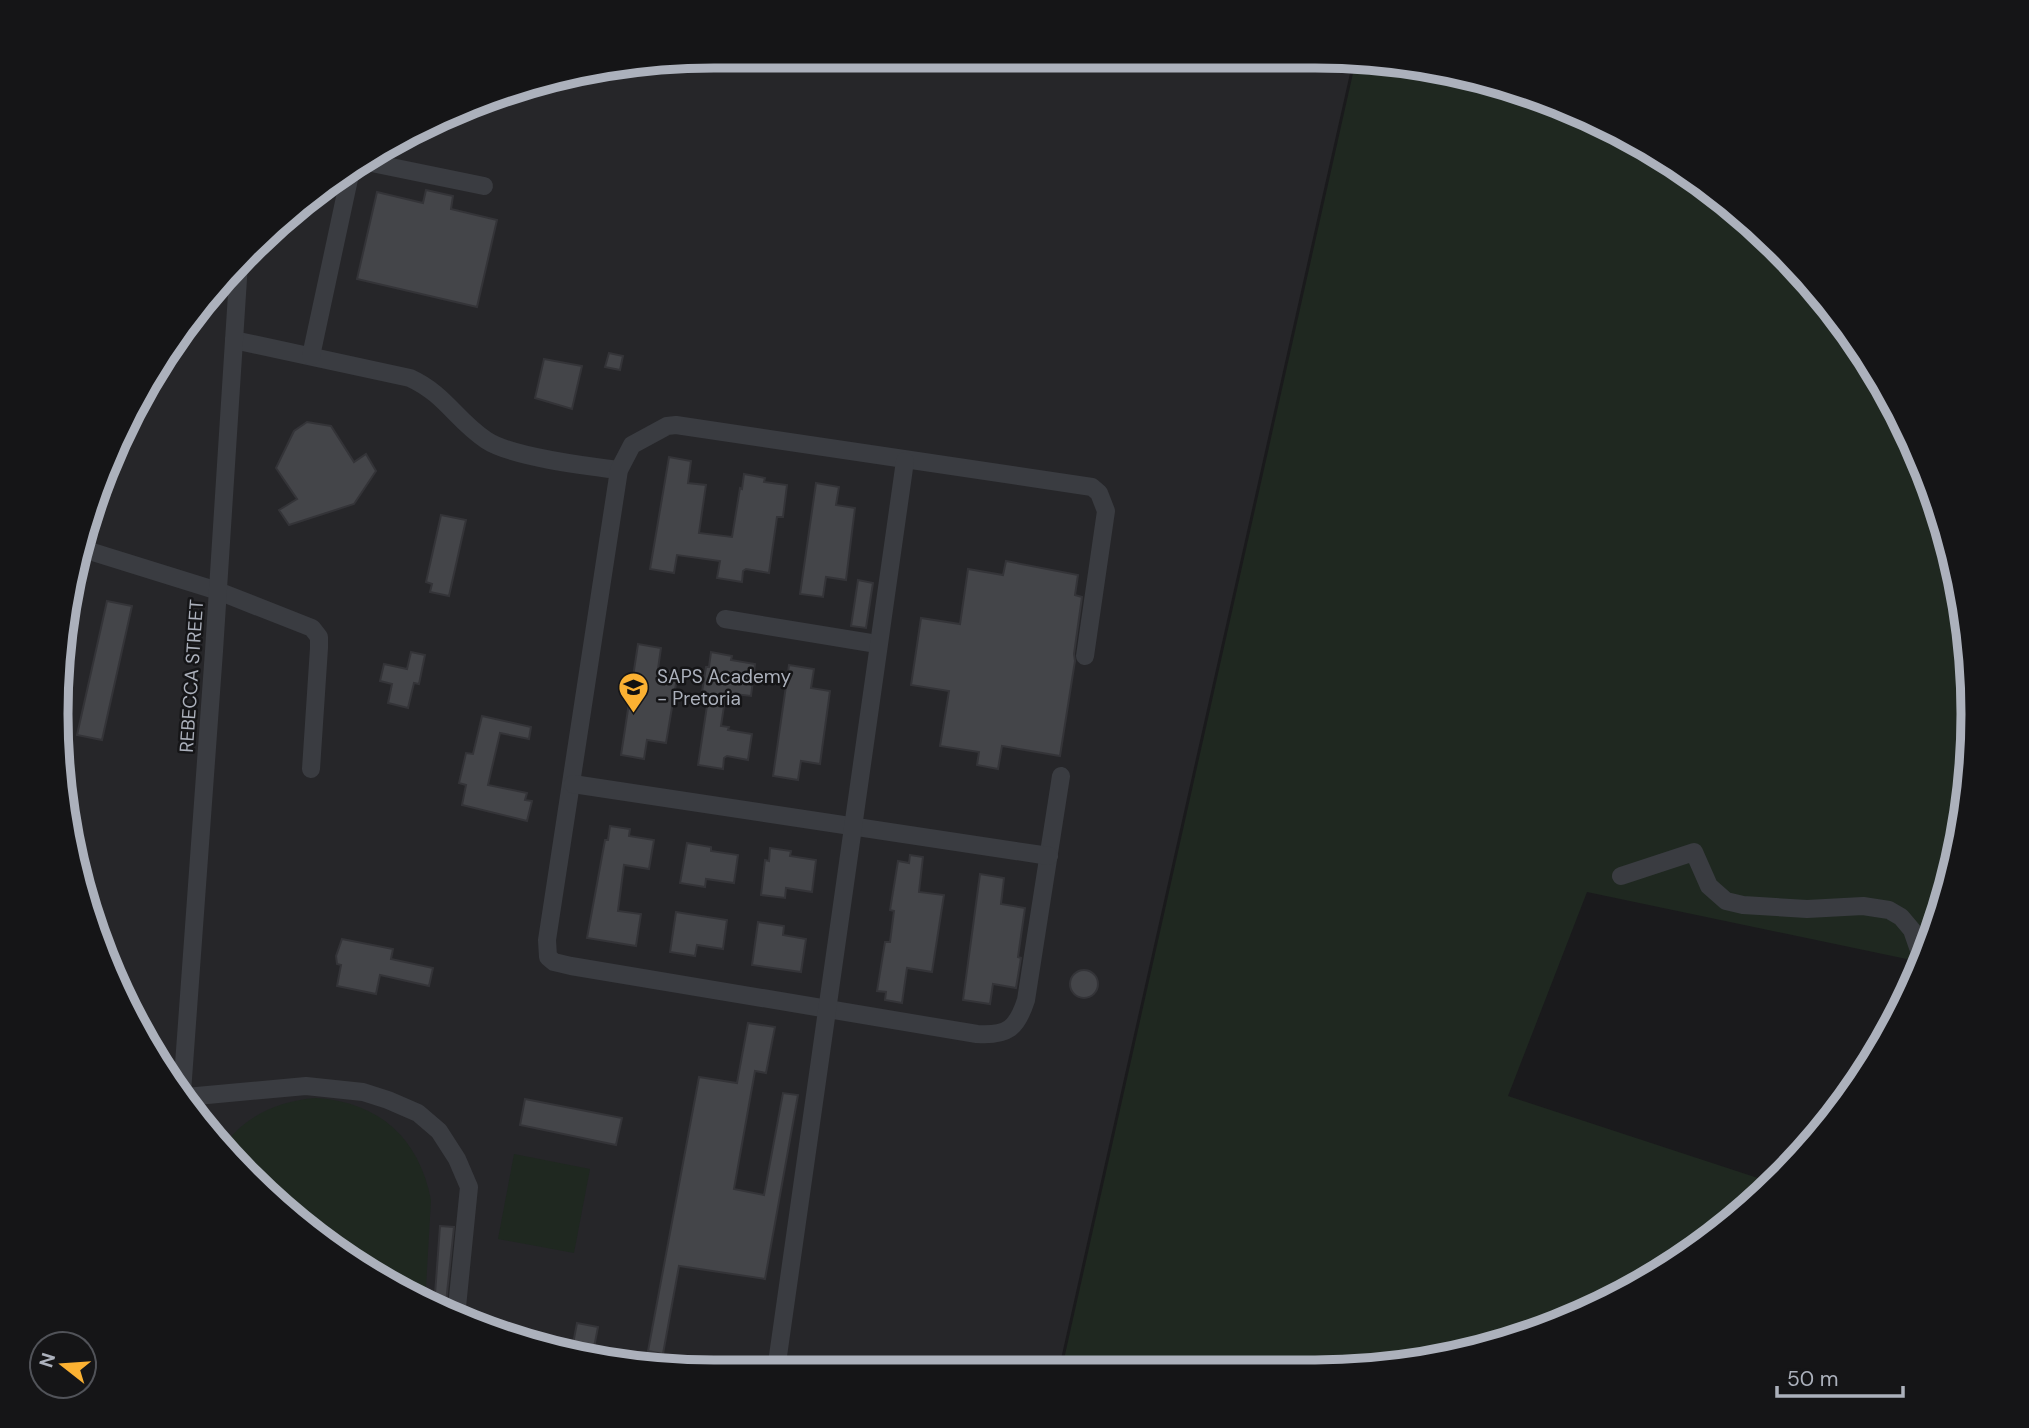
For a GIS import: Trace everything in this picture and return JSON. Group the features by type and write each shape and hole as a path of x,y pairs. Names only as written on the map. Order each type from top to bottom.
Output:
{"street":[{"path":"376,164 484,186"},
{"path":"311,356 348,182"},
{"name":"REBECCA STREET","path":"183,1081 238,277"},
{"path":"234,340 394,374 434,391 479,435 503,449 618,471"},
{"path":"1061,776 1026,1000 1021,1017 1009,1030 990,1035 977,1034 570,966 550,960 547,953 618,471 632,445 671,425 1093,487 1099,493 1106,511 1086,656"},
{"path":"777,1360 905,461"},
{"path":"89,551 218,591 312,628 319,637 311,769"},
{"path":"724,619 877,644"},
{"path":"573,784 1049,856"},
{"path":"1620,876 1694,852 1709,886 1726,901 1743,905 1807,909 1863,906 1889,910 1912,930 1917,946"},
{"path":"191,1092 306,1086 363,1093 418,1113 439,1131 457,1159 469,1187 457,1306"}],"shaded area":[{"name":"SAPS Academy - Pretoria","path":"714,68 1351,70 1061,1360 714,1360 630,1354 547,1338 467,1311 391,1273 321,1226 257,1171 228,1140 177,1073 135,1000 117,961 90,881 81,840 74,798 68,714 74,630 81,588 90,547 117,467 135,428 177,355 228,288 257,257 288,228 355,177 428,135 506,103 588,81 630,74"},
{"path":"1354,70 1399,74 1482,90 1562,117 1601,135 1674,177 1741,228 1772,257 1801,288 1852,355 1894,428 1912,467 1939,547 1948,588 1955,630 1961,714 1955,798 1948,840 1939,881 1912,960 1587,892 1508,1096 1763,1180 1741,1200 1674,1251 1601,1293 1562,1311 1482,1338 1399,1354 1357,1358 1064,1360"},
{"path":"316,1098 339,1101 377,1116 393,1127 417,1158 431,1200 426,1292 355,1251 321,1226 288,1200 228,1140 240,1128 262,1113"},
{"path":"514,1154 590,1169 574,1253 498,1239"}],"building":[{"path":"426,190 453,196 451,209 497,220 477,307 357,279 377,192 423,203"},
{"path":"609,353 623,356 620,370 605,367"},
{"path":"544,359 582,366 572,409 535,398"},
{"path":"307,422 331,426 354,462 366,454 376,471 354,504 289,525 279,510 297,499 276,468 294,431"},
{"path":"669,457 691,461 688,483 706,485 699,533 732,537 744,474 765,478 764,482 787,485 783,517 777,517 769,573 746,569 743,571 742,582 717,578 720,561 677,555 674,573 650,569"},
{"path":"816,483 839,487 836,505 855,508 846,580 826,577 823,597 800,594"},
{"path":"441,515 466,520 449,596 430,592 432,584 426,582"},
{"path":"1006,561 1078,575 1075,595 1082,597 1060,756 1002,746 998,769 977,765 979,752 940,746 949,691 911,685 921,618 960,624 968,569 1003,575"},
{"path":"858,580 873,583 866,628 851,626"},
{"path":"107,601 132,606 102,740 77,735"},
{"path":"638,644 661,648 658,669 678,672 666,743 647,740 644,759 621,755"},
{"path":"411,652 425,655 419,684 414,683 408,708 388,703 392,684 380,681 384,664 407,669"},
{"path":"711,652 732,656 731,660 755,664 751,696 726,693 721,726 729,727 728,730 752,734 748,760 727,756 724,758 723,769 698,765 708,699 701,698"},
{"path":"789,665 814,669 811,688 830,691 820,764 801,761 798,780 773,776"},
{"path":"482,716 531,727 529,739 500,733 488,785 527,793 525,800 532,801 527,821 462,805 466,785 459,783 466,753 473,754"},
{"path":"610,826 630,829 629,836 654,840 649,869 624,865 618,911 641,914 636,946 587,938"},
{"path":"687,843 711,847 711,851 738,855 734,883 706,879 705,887 680,883"},
{"path":"770,848 791,851 790,856 816,860 812,892 786,888 785,898 761,895 765,860 769,861"},
{"path":"910,855 923,857 919,892 944,895 932,972 907,968 902,1003 885,1000 886,992 877,991 885,942 890,942 894,911 890,910 898,861 909,863"},
{"path":"980,874 1004,878 1001,904 1025,908 1016,988 993,984 990,1004 963,1000"},
{"path":"676,912 727,920 723,949 697,945 695,956 670,952"},
{"path":"758,922 784,926 783,935 806,939 801,972 752,965"},
{"path":"342,939 393,949 391,959 433,968 429,986 380,975 376,994 337,986 341,965 337,964 336,956"},
{"path":"1084,970 1094,974 1098,984 1094,994 1084,998 1074,994 1070,984 1074,974"},
{"path":"748,1023 775,1027 766,1073 755,1071 734,1189 764,1195 783,1093 798,1095 765,1279 679,1266 663,1354 648,1351 699,1077 737,1083"},
{"path":"525,1099 622,1118 616,1145 520,1125"},
{"path":"440,1226 454,1227 446,1301 435,1296"},
{"path":"577,1323 598,1327 594,1348 573,1344"}],"place":[{"name":"SAPS Academy - Pretoria","path":"634,714"}]}
